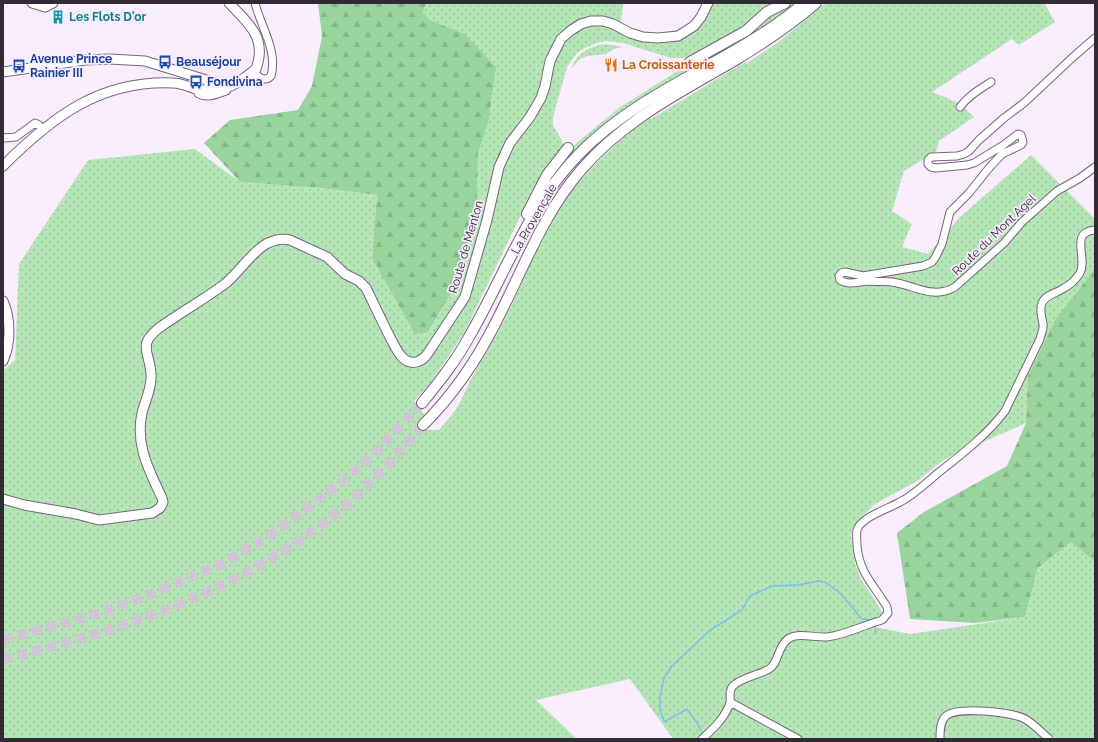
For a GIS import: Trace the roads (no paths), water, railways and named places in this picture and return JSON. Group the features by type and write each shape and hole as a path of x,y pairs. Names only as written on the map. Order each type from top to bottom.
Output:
{"highway":[{"path":"690,62 739,35 752,26 767,12 785,3"},
{"name":"La Provençale","path":"422,403 449,369 469,338 530,219 544,196 572,162 598,136 628,112 746,45 776,25 804,3"},
{"name":"La Provençale","path":"423,425 458,384 477,356 496,322 544,223 564,191 586,163 618,133 642,114 762,44 816,3"},
{"path":"502,273 517,234 539,189 547,175 568,148"}],"main road":[{"path":"32,3 45,6 53,3"},
{"path":"3,72 78,61 110,59 146,61 188,75 213,87 226,90 240,85 250,78 259,58 260,47 255,32 229,3"},
{"name":"Route de Menton","path":"3,499 24,505 76,514 99,520 152,513 158,510 162,505 162,498 147,466 141,446 140,433 142,413 150,388 151,378 146,343 153,333 226,282 263,246 275,240 287,239 327,257 345,274 362,284 368,292 396,349 403,359 413,362 423,359 465,297 487,220 499,167 510,142 530,117 540,98 545,86 550,61 561,39 570,30 591,21 603,21 613,24 630,33 643,37 658,38 678,36 694,26 701,17 708,3"},
{"path":"3,166 42,129 75,106 100,94 121,88 157,83 189,85 195,89 205,91 213,87 240,81 254,72"},
{"path":"3,301 7,319 9,343 7,353 3,361"}],"street":[{"path":"254,72 264,79 268,79 271,76 272,55 255,3"},
{"name":"Route du Mont Agel","path":"1095,38 1024,103 999,122 979,140 970,151 957,156 931,157 928,160 928,164 932,168 967,165 974,163 1002,146 1018,134 1023,138 1021,145 1006,152 993,163 969,194 950,212 942,244 932,262 923,266 863,276 845,272 841,273 839,276 840,280 844,283 863,281 892,282 932,292 948,292 1004,243 1022,222 1057,191 1080,178 1095,167"},
{"path":"960,107 965,101 991,82"},
{"path":"3,138 16,137 35,123 42,129"},
{"path":"702,739 719,722 730,702 732,687 737,682 770,669 774,664 782,645 788,639 793,637 831,636 882,620 888,614 887,607 864,573 860,564 857,531 860,524 910,496 972,446 997,422 1005,411 1040,339 1043,329 1040,306 1042,300 1065,288 1079,274 1083,262 1080,244 1081,239 1084,233 1090,230 1095,230"},
{"path":"730,702 798,739"},
{"path":"940,739 941,724 946,716 952,712 970,711 1003,713 1017,716 1025,719 1049,739"}],"waterway":[{"path":"702,732 687,709 664,721 660,709 660,697 664,678 672,666 709,631 742,610 750,596 772,586 798,585 819,581 825,582 840,593 862,619 872,620"},
{"path":"875,625 876,633"}],"tunnel":[{"path":"3,640 103,612 146,596 226,562 273,533 338,485 371,457 422,403"},
{"path":"3,659 89,636 174,607 214,589 254,568 292,545 342,509 378,475 423,425"}],"place":[{"name":"Les Flots D'or","path":"58,17"},
{"name":"Beauséjour","path":"165,62"},
{"name":"La Croissanterie","path":"611,65"},
{"name":"Avenue Prince Rainier III","path":"19,66"},
{"name":"Fondivina","path":"196,82"}]}
